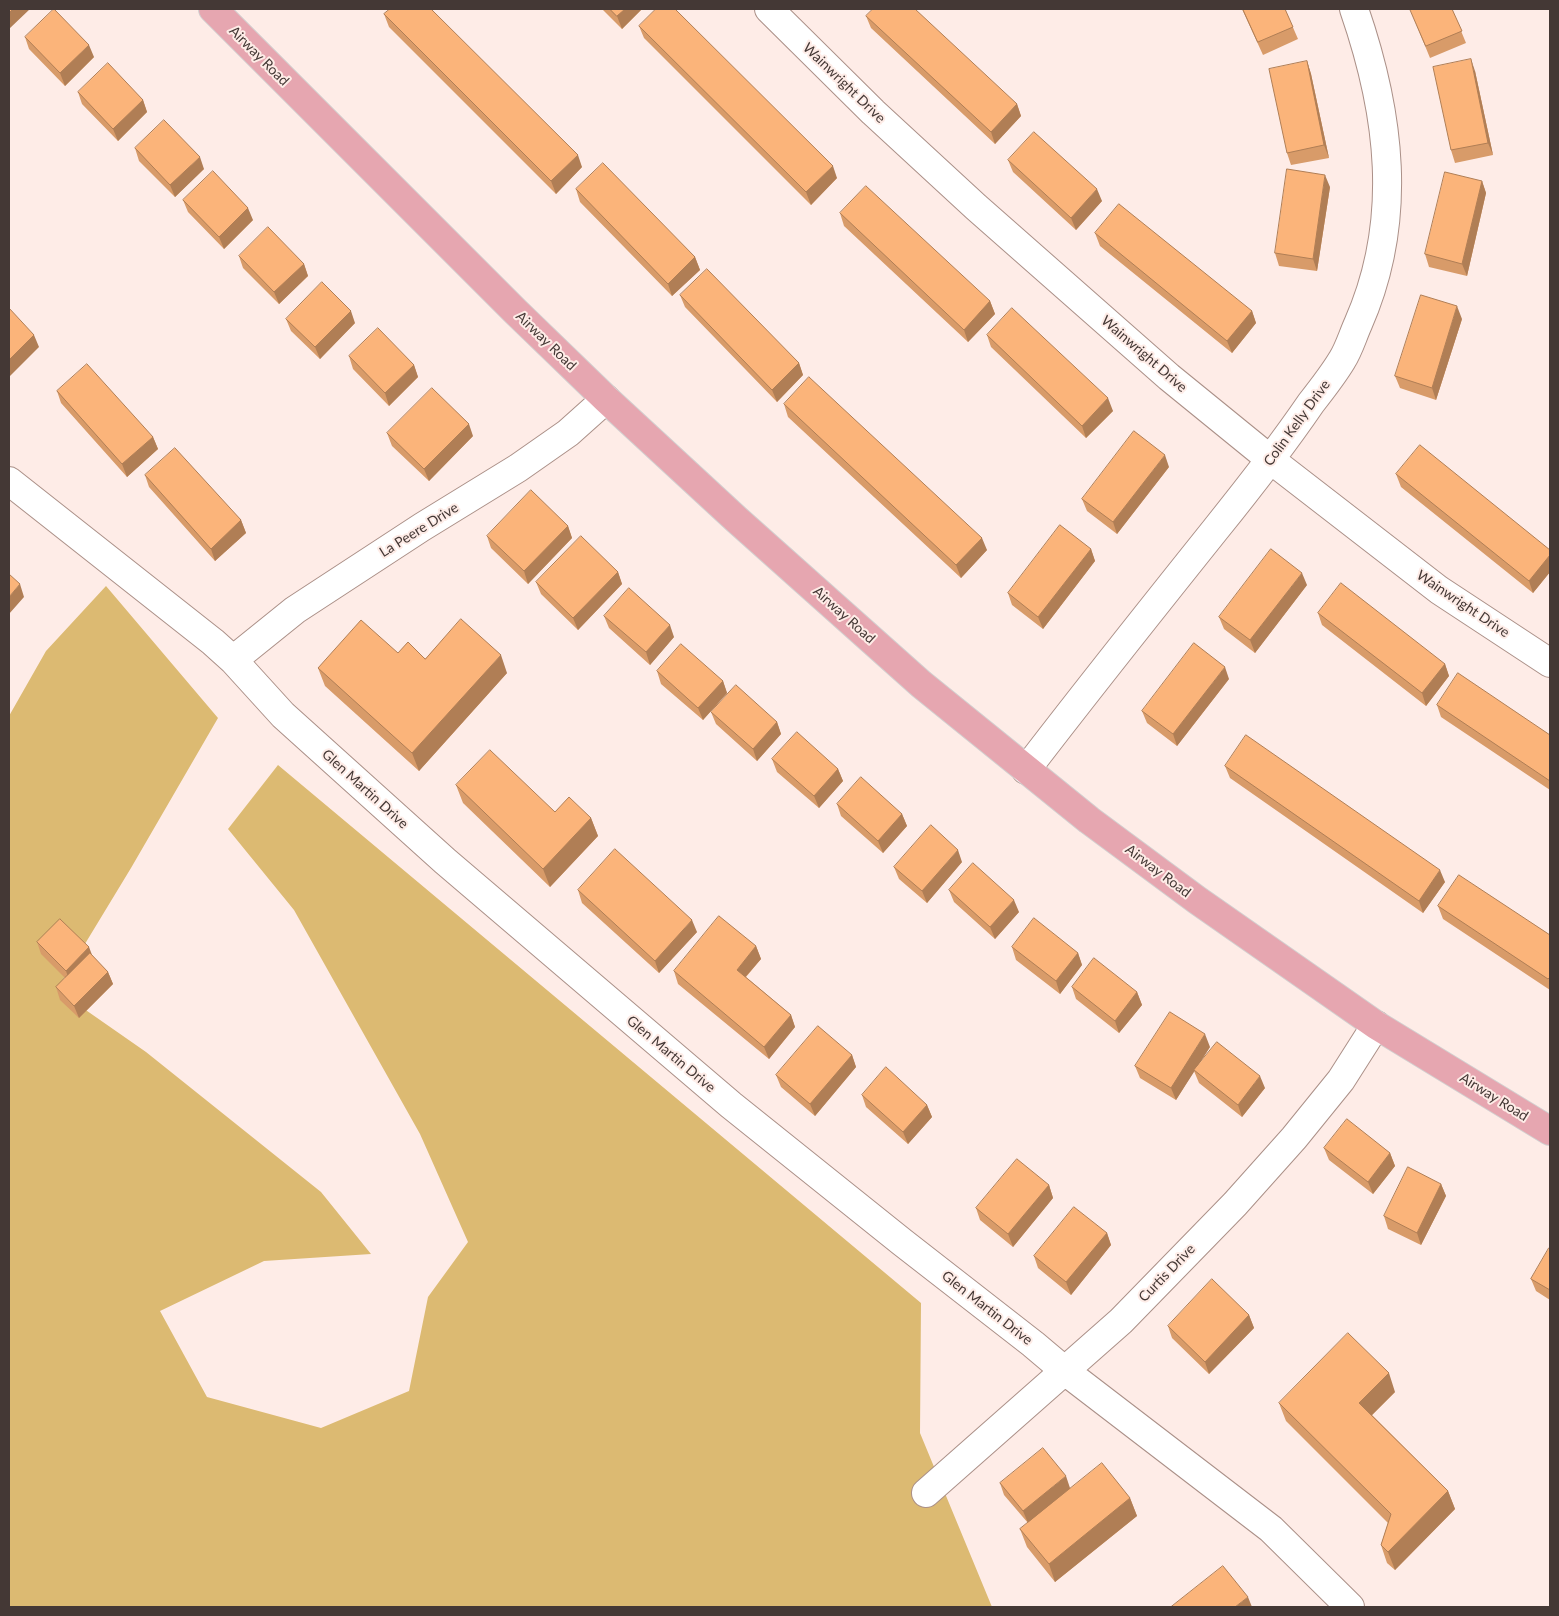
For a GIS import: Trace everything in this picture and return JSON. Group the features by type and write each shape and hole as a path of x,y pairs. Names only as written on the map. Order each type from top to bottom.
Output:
{"main road":[{"name":"Airway Road","path":"213,9 514,312 736,519 914,677 1089,820 1197,900 1376,1024 1550,1131"}],"street":[{"name":"Colin Kelly Drive","path":"1026,770 1097,677 1271,460 1343,359 1369,300 1381,253 1388,205 1388,166 1380,104 1366,44 1354,9"},
{"name":"Wainwright Drive","path":"785,15 874,112 984,213 1170,377 1271,460 1439,590 1550,663"},
{"name":"La Peere Drive","path":"233,660 294,610 422,527 518,468 568,433 606,398"},
{"name":"Glen Martin Drive","path":"9,481 213,642 233,660 283,715 445,861 731,1105 1155,1442 1215,1485 1271,1529 1350,1607"},
{"name":"Curtis Drive","path":"926,1493 1120,1321 1234,1204 1281,1153 1341,1080 1376,1024"}],"shaded area":[{"path":"106,586 218,718 131,868 57,990 146,1052 321,1192 371,1254 264,1261 160,1311 207,1397 321,1428 409,1391 428,1297 468,1242 420,1134 294,910 228,829 278,765 921,1303 920,1433 992,1607 9,1607 9,716 46,651"}],"building":[{"path":"54,9 89,45 60,73 25,37"},
{"path":"390,9 431,9 578,155 551,181 384,14"},
{"path":"610,9 625,9 617,16"},
{"path":"656,9 675,9 833,166 806,192 639,26"},
{"path":"873,9 915,9 1017,104 991,132 866,16"},
{"path":"1243,9 1285,9 1293,27 1258,42"},
{"path":"1410,9 1452,9 1462,31 1426,46"},
{"path":"1471,59 1488,143 1451,150 1433,67"},
{"path":"1307,61 1324,145 1287,153 1269,69"},
{"path":"108,63 143,100 113,129 78,92"},
{"path":"164,120 200,157 170,185 135,148"},
{"path":"1034,132 1097,189 1071,218 1008,160"},
{"path":"603,163 695,257 668,284 576,189"},
{"path":"1287,169 1325,175 1313,259 1275,253"},
{"path":"213,171 248,208 219,237 183,200"},
{"path":"1445,172 1482,181 1462,264 1425,254"},
{"path":"866,186 990,301 964,330 840,213"},
{"path":"1119,204 1252,311 1227,341 1095,233"},
{"path":"268,227 304,264 274,292 239,256"},
{"path":"707,269 799,363 772,390 680,295"},
{"path":"322,282 351,311 315,347 286,319"},
{"path":"1421,295 1457,306 1432,388 1395,376"},
{"path":"9,308 34,335 9,360"},
{"path":"1012,308 1108,398 1082,426 987,335"},
{"path":"378,328 414,365 385,393 349,356"},
{"path":"87,364 153,437 122,464 57,391"},
{"path":"809,377 982,538 956,565 784,404"},
{"path":"432,388 469,424 424,469 387,433"},
{"path":"1134,431 1165,455 1113,522 1082,499"},
{"path":"1420,445 1550,550 1550,555 1529,581 1396,474"},
{"path":"175,448 241,520 211,549 145,475"},
{"path":"531,490 568,526 524,571 487,536"},
{"path":"1060,525 1091,549 1038,617 1008,593"},
{"path":"581,536 618,572 573,618 536,582"},
{"path":"1271,549 1302,573 1250,640 1219,617"},
{"path":"9,574 20,584 9,597"},
{"path":"1341,583 1445,664 1422,693 1318,613"},
{"path":"629,588 670,625 646,652 604,616"},
{"path":"461,619 501,655 412,753 318,668 361,620 398,653 408,642 425,659"},
{"path":"1194,643 1225,667 1173,734 1142,711"},
{"path":"681,644 723,681 698,708 657,671"},
{"path":"1458,673 1550,735 1550,781 1437,705"},
{"path":"736,685 777,722 753,749 711,712"},
{"path":"797,732 838,769 814,796 772,759"},
{"path":"1246,735 1440,870 1419,901 1225,766"},
{"path":"490,750 555,812 569,797 591,818 543,869 456,785"},
{"path":"861,777 902,814 878,841 837,804"},
{"path":"931,825 958,850 922,891 894,867"},
{"path":"615,849 692,920 655,961 578,890"},
{"path":"973,863 1014,900 990,927 949,890"},
{"path":"1459,875 1550,935 1550,977 1548,979 1438,906"},
{"path":"719,916 756,946 737,970 791,1015 764,1047 674,971"},
{"path":"1034,918 1078,953 1056,981 1012,947"},
{"path":"60,919 89,947 66,971 37,942"},
{"path":"90,953 108,972 74,1006 56,987"},
{"path":"1094,958 1137,992 1115,1021 1072,987"},
{"path":"1170,1012 1205,1034 1171,1088 1135,1066"},
{"path":"818,1026 852,1055 810,1104 776,1075"},
{"path":"1217,1042 1260,1076 1238,1105 1194,1070"},
{"path":"886,1067 927,1105 903,1132 862,1095"},
{"path":"1347,1119 1390,1153 1368,1182 1324,1148"},
{"path":"1017,1159 1049,1185 1008,1234 976,1208"},
{"path":"1408,1167 1441,1184 1417,1233 1384,1216"},
{"path":"1074,1207 1107,1233 1066,1282 1034,1256"},
{"path":"1550,1248 1550,1290 1531,1279"},
{"path":"1212,1279 1249,1315 1205,1362 1168,1326"},
{"path":"1348,1333 1389,1373 1359,1403 1448,1491 1388,1552 1381,1545 1391,1514 1279,1403"},
{"path":"1043,1448 1066,1476 1023,1511 1000,1483"},
{"path":"1102,1463 1130,1498 1049,1564 1020,1529"},
{"path":"1223,1566 1248,1597 1235,1607 1171,1607"}]}
